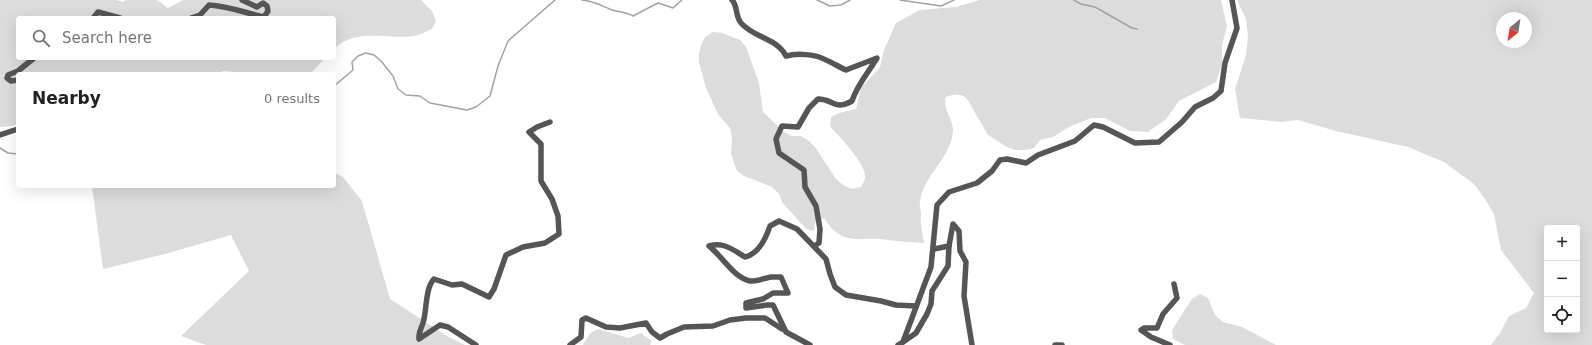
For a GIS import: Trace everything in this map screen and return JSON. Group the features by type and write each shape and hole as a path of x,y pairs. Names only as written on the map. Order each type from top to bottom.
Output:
{"street":[{"path":"242,0 257,7 263,3 267,6 268,11 265,16"},
{"path":"732,0 735,3 737,14 741,22 758,36 773,42 782,49 786,56 797,53 825,59 846,70 877,58 869,73 858,86 852,101 845,105 837,106 824,99 818,99 809,108 798,127 782,126 776,139 779,153 804,170 805,187 816,206 820,229 819,243 814,246"},
{"path":"900,344 931,267 934,249 937,205 949,192 976,183 992,171 1000,160 1008,159 1026,163 1038,155 1075,141 1094,125 1103,127 1135,143 1159,142 1182,122 1195,107 1213,98 1221,91 1225,63 1237,28 1232,0"},
{"path":"197,16 200,15 209,5 224,6 256,16"},
{"path":"95,16 98,12 113,16"},
{"path":"16,80 11,81 7,78 8,75 18,71 32,60"},
{"path":"476,345 448,327 440,325 419,339 418,335 426,312 428,293 434,279 452,285 462,284 489,297 494,289 506,255 523,247 545,243 559,234 558,216 552,199 541,181 541,144 529,132 550,122"},
{"path":"1,134 16,130"},
{"path":"786,332 773,305 746,308 746,302 763,299 773,293 788,293 781,277 770,277 750,281 736,273 708,246 718,244 732,249 745,257 751,256 767,237 770,226 779,221 797,229 826,259 835,287 846,295 896,305 916,306"},
{"path":"900,344 916,332 927,314 931,304 932,291 948,266 953,224 959,231 960,251 966,262 964,296 972,345"},
{"path":"934,249 950,246"},
{"path":"1170,345 1151,337 1141,330 1144,328 1157,328 1163,314 1177,298 1174,284"},
{"path":"570,345 580,337 582,320 586,318 598,324 613,328 646,323 652,332 660,338 684,327 713,326 730,320 765,318 786,332 810,345"},
{"path":"1055,345 1062,345"}],"shaded area":[{"path":"0,0 116,0 124,2 125,0 157,0 168,8 183,0 421,0 432,11 436,21 432,29 417,35 405,37 362,36 352,38 336,47 336,16 16,16 16,60 323,60 312,72 16,72 16,125 0,127"},
{"path":"980,0 1221,0 1227,26 1222,45 1222,65 1216,82 1179,101 1166,119 1148,132 1130,131 1105,118 1091,118 1069,127 1053,137 1040,140 1034,148 1025,150 1015,150 1007,147 988,135 965,97 952,95 946,97 945,102 952,123 953,132 947,151 926,183 922,192 920,204 924,243 847,238 842,236 830,226 824,218 815,222 814,231 806,229 782,202 779,194 772,187 744,176 737,171 731,154 732,137 730,128 718,114 706,88 699,62 699,53 705,37 713,32 722,33 740,40 746,47 759,83 763,112 784,132 792,136 801,136 809,141 815,147 836,179 843,185 852,189 861,187 865,179 864,172 857,158 830,126 831,117 839,113 856,109 861,88 880,67 884,50 896,23 920,10 956,7"},
{"path":"1237,0 1592,0 1592,345 1491,345 1500,333 1509,316 1526,308 1534,293 1501,250 1494,214 1474,184 1444,162 1408,147 1336,131 1298,120 1281,122 1240,118 1235,89 1246,55 1248,37 1246,19"},
{"path":"336,174 343,177 362,201 390,299 447,336 465,345 206,345 181,336 249,271 231,235 165,254 103,269 92,188 336,188"},
{"path":"1200,294 1208,298 1215,315 1223,322 1242,327 1276,345 1185,345 1173,339 1172,330 1192,299"},
{"path":"599,329 628,338 641,333 652,341 650,345 583,345 591,333"}],"waterway":[{"path":"336,84 353,70 352,62 358,56 366,53 374,55 381,61 393,76 398,89 406,95 420,96 430,103 467,110 476,107 490,96 498,66 508,41 555,0"},
{"path":"582,0 633,16 658,3 673,8 682,0"},
{"path":"817,0 830,6 841,5 850,0"},
{"path":"900,0 941,6 954,0"},
{"path":"1074,0 1081,4 1095,7 1132,28 1137,29"},
{"path":"0,148 8,153 16,154"}]}
